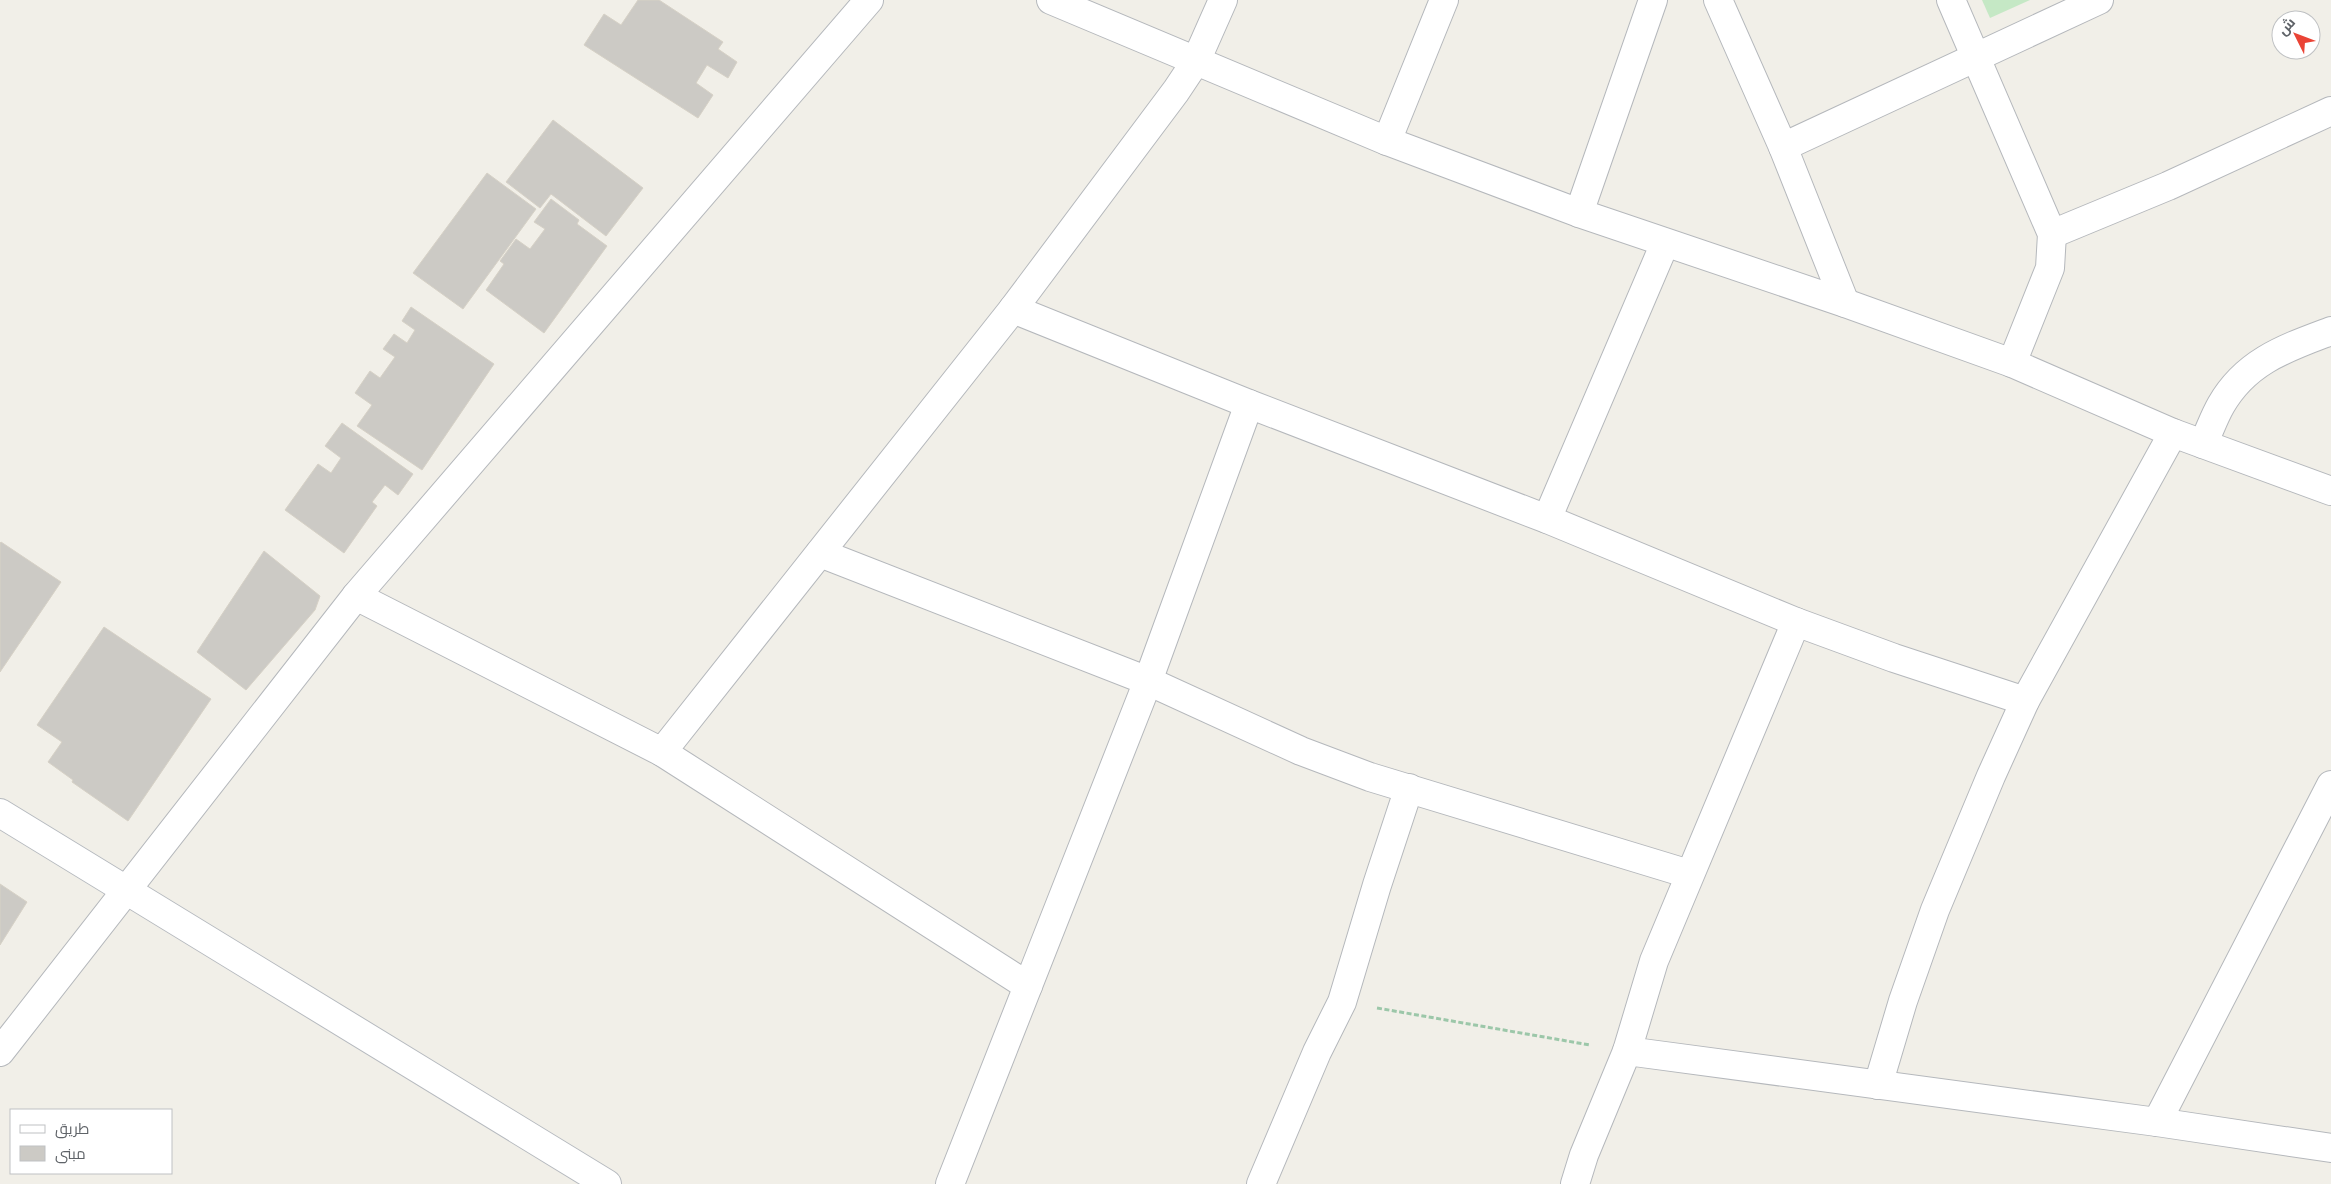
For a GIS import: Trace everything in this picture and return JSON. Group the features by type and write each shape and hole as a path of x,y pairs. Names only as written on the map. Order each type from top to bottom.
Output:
{"street":[{"path":"0,1052 124,890 356,596 869,0"},
{"path":"1051,0 1388,141 1579,213 1845,303 2012,364 2173,433 2331,491"},
{"path":"662,752 1013,309 1196,61 1223,0"},
{"path":"1388,141 1444,0"},
{"path":"1579,213 1653,0"},
{"path":"1718,0 1782,147 1845,303"},
{"path":"1951,0 2052,234 2050,268 2012,364"},
{"path":"1782,147 2099,0"},
{"path":"2052,234 2168,186 2331,111"},
{"path":"1547,519 1665,243"},
{"path":"1013,309 1249,404 1547,519 1796,622 1894,658 2025,701"},
{"path":"2203,444 2221,406 2235,384 2257,363 2288,347 2331,331"},
{"path":"950,1184 1148,681 1249,404"},
{"path":"1878,1085 1903,1001 1935,910 1991,776 2025,701 2173,433"},
{"path":"820,553 1148,681 1301,751 1370,777 1544,832 1689,874"},
{"path":"356,596 662,752 1028,986"},
{"path":"1575,1184 1584,1155 1628,1051 1654,960 1796,622"},
{"path":"2157,1122 2331,785"},
{"path":"1261,1184 1317,1052 1342,1002 1377,885 1409,788"},
{"path":"0,814 607,1184"},
{"path":"1628,1051 2157,1122 2331,1148"}],"path":[{"path":"1342,1002 1628,1051"}],"green space":[{"path":"1982,0 2030,0 1990,18"}],"building":[{"path":"638,0 659,0 723,42 718,49 737,62 728,78 707,65 696,83 713,95 698,118 584,45 604,14 621,25"},
{"path":"553,120 643,188 606,236 551,194 540,208 506,182"},
{"path":"487,173 536,209 463,309 413,273"},
{"path":"551,199 579,220 577,224 607,246 544,333 486,290 504,264 500,261 516,239 530,249 545,229 534,222"},
{"path":"411,307 494,364 422,470 357,426 372,405 355,393 370,371 380,378 395,357 383,349 394,334 407,343 415,330 402,321"},
{"path":"342,423 413,474 398,495 385,485 372,502 377,506 344,553 285,510 318,464 331,473 341,458 325,446"},
{"path":"0,543 61,582 0,672"},
{"path":"264,551 320,596 315,610 246,690 197,652"},
{"path":"104,627 211,699 128,821 72,782 73,780 48,762 62,742 37,725"},
{"path":"0,884 27,902 0,945"}]}
